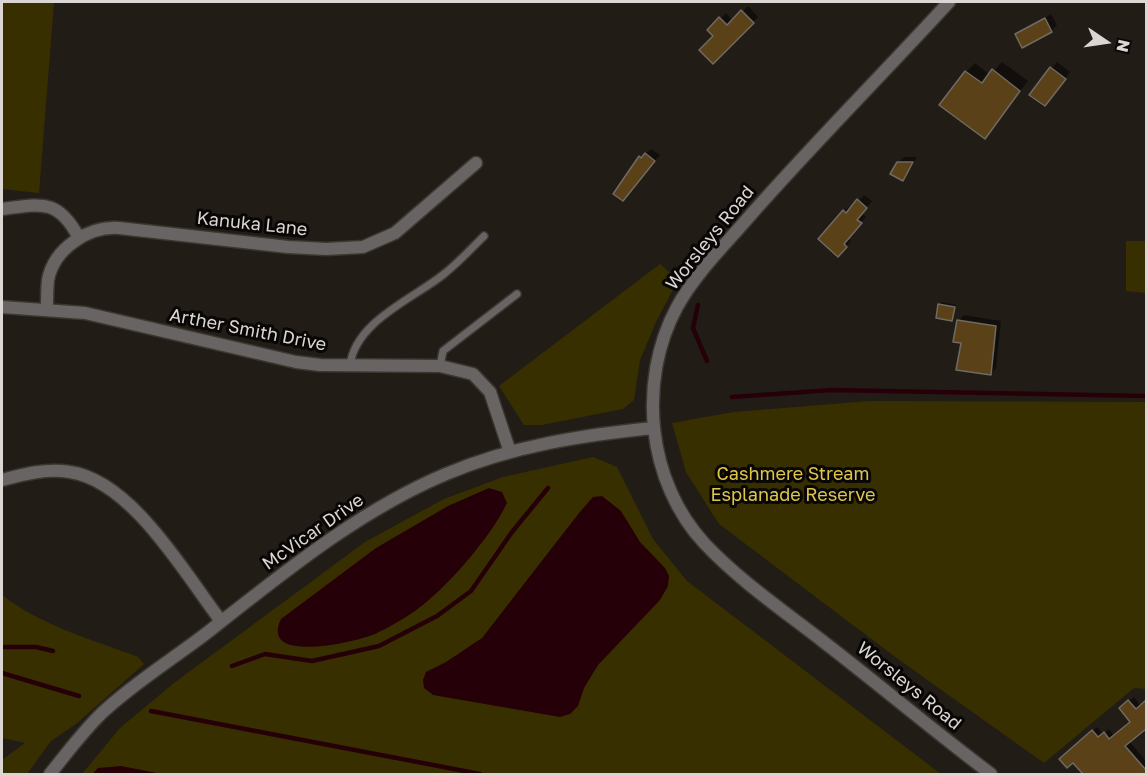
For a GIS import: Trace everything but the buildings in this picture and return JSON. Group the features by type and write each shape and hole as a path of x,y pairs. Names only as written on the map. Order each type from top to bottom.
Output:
{"street":[{"name":"Worsleys Road","path":"949,2 774,188 685,294 662,343 653,399 654,428 658,454 674,500 704,543 748,583 992,774"},
{"name":"Kanuka Lane","path":"47,309 48,279 63,251 79,238 111,227 288,247 326,249 363,247 395,233 476,164"},
{"path":"2,209 34,204 49,206 65,214 79,238"},
{"name":"Arther Smith Drive","path":"2,307 85,313 296,362 440,366 472,374 487,387 497,408 510,452"},
{"name":"McVicar Drive","path":"50,774 104,711 221,621 379,507 446,474 510,452 573,438 654,428"},
{"path":"2,480 36,472 63,471 105,484 136,510 221,621"}],"lane":[{"path":"350,365 351,357 365,332 445,273 484,236"},
{"path":"440,366 443,351 516,294"}],"green space":[{"path":"2,2 54,2 39,193 2,189"},
{"path":"1126,241 1146,241 1146,293 1126,291"},
{"path":"660,264 678,280 656,322 640,360 634,400 623,409 542,425 524,425 499,386"},
{"name":"Cashmere Stream Esplanade Reserve","path":"870,401 1146,402 1146,689 1134,688 1044,763 898,659 719,524 686,472 672,423 734,412"},
{"path":"593,457 617,467 653,539 687,581 941,774 82,774 120,728 174,683 365,542 444,499 503,477"},
{"path":"2,595 33,615 85,638 138,657 144,664 76,724 51,741 27,774 2,774 2,760 25,743 2,738"}],"shaded area":[{"path":"489,488 502,492 507,503 500,516 454,576 415,611 375,634 349,642 313,647 296,646 284,642 278,633 281,619 376,548 448,506"},
{"path":"602,496 621,511 640,542 665,568 669,576 668,586 660,600 598,665 584,688 578,706 570,714 560,717 433,695 424,688 423,680 426,672 446,662 482,638 579,513 593,497"},
{"path":"121,766 162,774 92,774 98,768"}],"waterway":[{"path":"698,305 693,328 707,361"},
{"path":"732,397 832,390 1146,396"},
{"path":"232,666 265,654 312,661 379,646 437,616 471,591 512,532 548,488"},
{"path":"2,647 36,647 53,651"},
{"path":"2,673 79,696"},
{"path":"151,711 480,774"}]}
